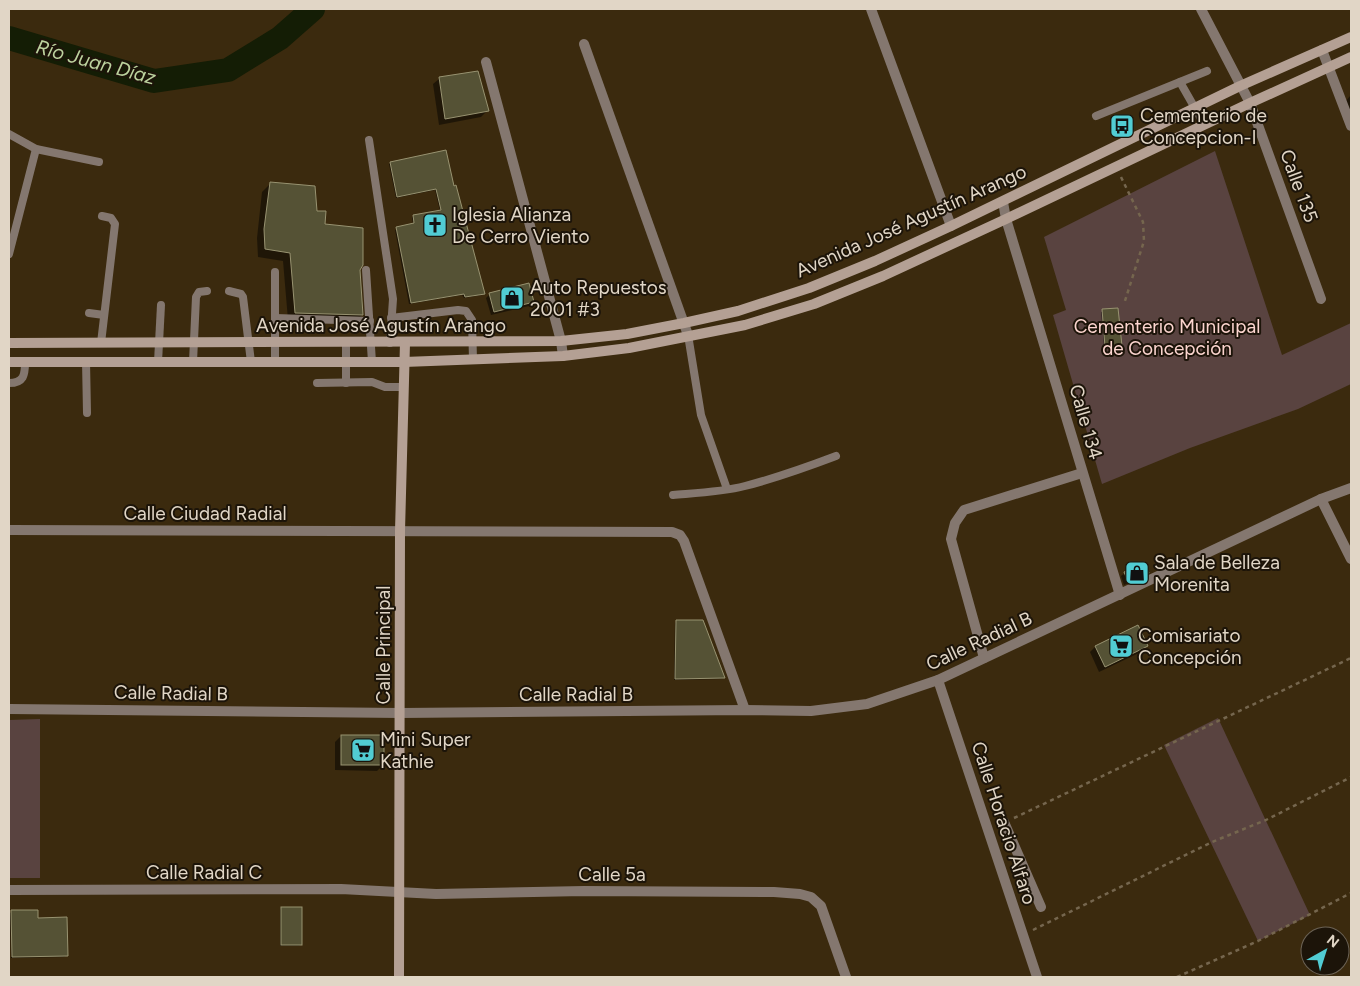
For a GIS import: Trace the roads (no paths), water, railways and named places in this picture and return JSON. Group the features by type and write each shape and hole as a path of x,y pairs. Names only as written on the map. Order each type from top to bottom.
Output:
{"main road":[{"name":"Avenida José Agustín Arango","path":"9,343 560,341 627,334 738,311 810,288 875,261 1003,202 1240,86 1351,37"},
{"name":"Avenida José Agustín Arango","path":"9,362 404,362 563,356 628,348 745,325 814,304 883,276 1204,124 1351,57"},
{"name":"Calle Principal","path":"399,977 400,531 404,343"}],"street":[{"path":"871,9 951,226"},
{"name":"Calle 135","path":"1201,9 1250,103 1321,299"},
{"path":"584,44 688,335"},
{"path":"1322,50 1351,126"},
{"path":"486,62 563,356"},
{"name":"Calle 134","path":"1003,202 1006,219 1120,595"},
{"path":"984,658 951,539 955,524 964,510 1082,473"},
{"name":"Calle Radial B","path":"9,709 401,713 745,710 811,712 867,704 938,680 1321,499 1351,488"},
{"path":"1321,499 1351,559"},
{"name":"Calle Ciudad Radial","path":"9,530 672,532 680,535 684,541 745,710"},
{"name":"Calle Horacio Alfaro","path":"938,680 1037,977"},
{"path":"1004,822 1042,907"},
{"path":"993,845 1010,838"},
{"name":"Calle Radial C","path":"9,890 341,889 399,892"},
{"name":"Calle 5a","path":"399,892 436,894 584,891 774,892 800,894 811,897 821,906 846,977"}],"lane":[{"path":"1096,116 1207,71"},
{"path":"1180,82 1204,124"},
{"path":"9,134 36,149 99,162"},
{"path":"368,140 393,299 390,343"},
{"path":"9,254 36,149"},
{"path":"101,343 115,224 111,218 102,216"},
{"path":"366,270 372,362"},
{"path":"275,272 275,362"},
{"path":"192,362 196,297 199,292 207,291"},
{"path":"229,291 238,292 243,297 251,362"},
{"path":"158,362 161,306"},
{"path":"391,318 462,310 472,320 473,360"},
{"path":"89,313 104,315"},
{"path":"275,318 370,321"},
{"path":"688,335 700,415 727,489"},
{"path":"346,343 346,382"},
{"path":"86,361 87,413"},
{"path":"9,384 22,380 25,374 25,362"},
{"path":"317,383 372,382 382,386 404,387"},
{"path":"673,495 727,489 781,475 836,456"}],"waterway":[{"name":"Río Juan Díaz","path":"9,38 154,81 228,70 280,38 313,9"}],"place":[{"name":"Cementerio de Concepcion-I","path":"1122,126"},
{"name":"Iglesia Alianza De Cerro Viento","path":"435,225"},
{"name":"Auto Repuestos 2001 #3","path":"512,298"},
{"name":"Sala de Belleza Morenita","path":"1137,573"},
{"name":"Comisariato Concepción","path":"1121,646"},
{"name":"Mini Super Kathie","path":"363,750"}],"park label":[{"name":"Cementerio Municipal de Concepción","path":"1167,337"}]}
